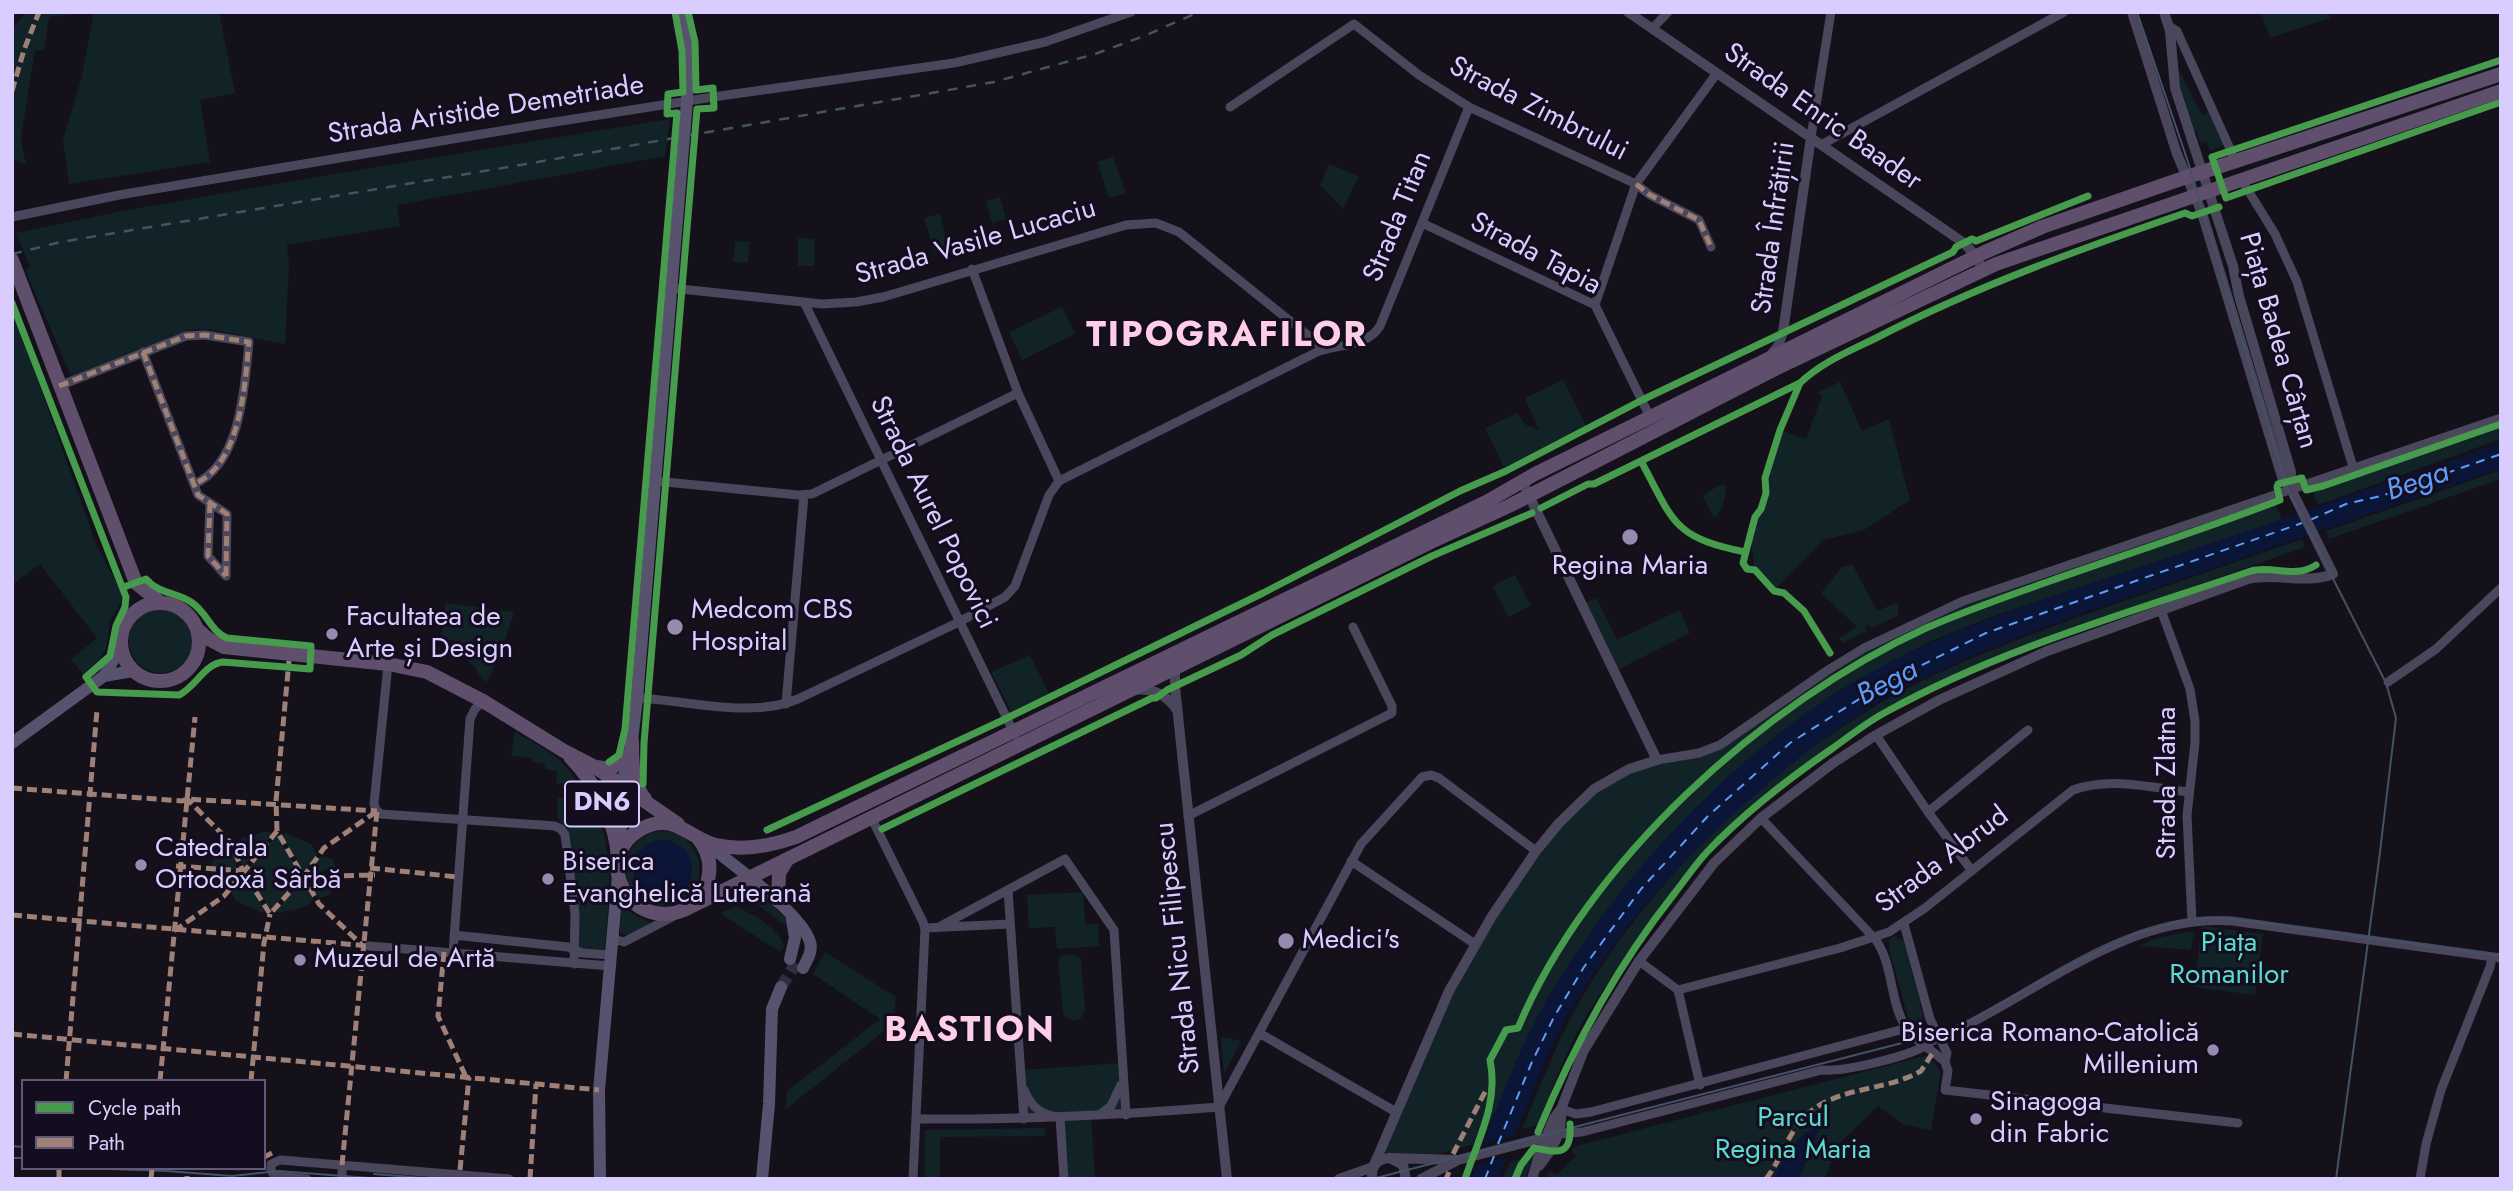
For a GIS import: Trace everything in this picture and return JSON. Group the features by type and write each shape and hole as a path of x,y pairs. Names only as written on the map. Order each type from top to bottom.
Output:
{"main road":[{"path":"600,1179 599,1090 623,785 637,698 687,101 689,49 682,12"},
{"name":"DN6","path":"136,583 161,603 183,611 207,638 223,647 388,664 427,672 483,701 595,767 707,842 727,847 750,848 781,843 1130,690 1175,661 1530,496 1979,263 2042,227 2501,74"},
{"name":"DN6","path":"564,751 589,781 607,814 617,844 623,889 638,907 649,912 664,915 687,908 871,817 1017,738 1175,661 1650,417 1764,361 1979,263 2193,195 2501,91"},
{"name":"DN6","path":"12,260 136,583 133,614 124,628 121,647"},
{"path":"133,614 147,605 161,603"},
{"path":"196,658 199,643 197,629"},
{"path":"104,676 133,671 125,660 121,647"},
{"path":"12,743 104,676 121,647"},
{"name":"DN6","path":"133,671 151,680 168,680 186,671 196,658 223,647"},
{"path":"595,767 602,770 611,769 630,748"},
{"path":"630,748 636,785 653,808"},
{"name":"DN6","path":"618,866 626,843 645,827 665,823 690,831 706,852 710,872 702,895 687,908"},
{"path":"690,831 790,913 802,929 803,949 796,963 790,913"},
{"path":"778,901 780,871 785,862 795,855"},
{"path":"762,1179 769,1104 770,1041 780,987"}],"street":[{"name":"Strada Aristide Demetriade","path":"12,217 119,195 687,101 898,72 993,55 1065,36 1131,12"},
{"name":"Strada Enric Baader","path":"1628,12 1964,243 1979,263"},
{"path":"1652,29 1668,12"},
{"name":"Strada Înfrățirii","path":"1764,361 1778,346 1783,332 1831,12"},
{"path":"1821,145 2064,12"},
{"name":"Piața Badea Cârțan","path":"2132,12 2186,178 2202,213 2283,480 2293,493"},
{"name":"Piața Badea Cârțan","path":"2164,12 2169,26 2174,84 2232,266 2291,472 2293,493"},
{"name":"Strada Zimbrului","path":"1230,107 1354,24 1407,67 1468,107 1636,184 1650,195 1699,220 1712,247"},
{"path":"2169,26 2178,32 2236,162"},
{"path":"1595,305 1636,184 1717,73"},
{"name":"Strada Titan","path":"1059,481 1325,349 1360,343 1376,332 1468,107"},
{"name":"Piața Badea Cârțan","path":"2241,179 2275,234 2297,282 2353,467"},
{"name":"Strada Vasile Lucaciu","path":"671,288 804,302 861,302 1126,225 1156,223 1176,230 1325,349"},
{"name":"Strada Tapia","path":"1422,223 1595,305 1650,417"},
{"path":"637,698 758,709 786,704 959,622 1002,599 1015,586 1048,498 1059,481 1018,393 972,269"},
{"name":"Strada Aurel Popovici","path":"804,302 1017,738"},
{"path":"59,386 176,339 195,334 249,342 242,402 234,431 222,459 211,473 194,484"},
{"path":"143,352 199,496 210,503 228,515 226,576 208,556 210,503"},
{"path":"655,481 804,495 817,492 1018,393"},
{"path":"1373,1170 1438,1014 1475,944 1536,852 1559,823 1594,789 1629,769 1657,760 1699,753 1720,745 1846,658 1942,609 2018,581 2293,493 2353,467 2501,418"},
{"path":"1522,481 1657,760"},
{"path":"1534,1175 1553,1135 1584,1050 1639,961 1714,863 1761,818 1833,763 1876,735 1938,700 2048,651 2256,577 2313,580 2333,574 2293,493"},
{"path":"786,704 804,495"},
{"path":"2388,682 2436,649 2501,587"},
{"name":"Strada Zlatna","path":"2161,610 2193,702 2195,743 2187,815 2193,921"},
{"path":"1188,816 1392,713 1392,706 1353,627"},
{"name":"Strada Nicu Filipescu","path":"1175,661 1188,816 1227,1179"},
{"path":"388,664 374,804 376,810 381,814 555,826 563,832 575,914 574,964"},
{"path":"1130,690 1152,690 1161,694 1171,702 1178,713"},
{"path":"453,953 470,719 483,701"},
{"path":"1928,812 2028,730"},
{"path":"1876,735 1972,871"},
{"path":"917,1119 1126,1115 1220,1107 1367,835 1417,781 1426,775 1438,777 1536,852"},
{"name":"Strada Abrud","path":"1678,990 1875,938 1904,924 2073,790 2113,783 2188,792"},
{"path":"871,817 925,928 913,1179"},
{"path":"1761,818 1875,938 1884,953 1903,1021 1925,1046 1946,1057"},
{"path":"939,928 1065,859 1114,930 1126,1115"},
{"path":"1351,861 1475,944"},
{"path":"1008,890 1024,1119"},
{"path":"612,935 624,942 687,908"},
{"path":"1421,1179 1458,1160 1535,1139 1582,1132 1822,1070 1837,1071 1909,1052 1954,1031 2134,935 2193,921 2242,922 2496,958 2441,1090 2426,1143 2420,1179"},
{"path":"925,928 1010,924"},
{"path":"1904,924 1930,1019 1946,1057 1948,1071 1945,1090 2238,1123"},
{"path":"454,935 568,947 610,961"},
{"path":"369,946 574,964 610,961"},
{"path":"1639,961 1678,990 1700,1084"},
{"path":"1561,1109 1576,1114 1591,1112 1900,1030 1937,1037"},
{"path":"1946,1057 1954,1031"},
{"path":"1259,1033 1396,1112"},
{"path":"1093,1116 1104,1113 1114,1102 1120,1090 1123,1073"},
{"path":"1021,1079 1027,1099 1035,1109 1045,1115 1060,1117"},
{"path":"1060,1117 1064,1179"},
{"path":"1385,1138 1388,1158"},
{"path":"1339,1179 1373,1170 1388,1158 1458,1160"},
{"path":"1388,1158 1403,1165 1406,1179"},
{"path":"307,1179 276,1176 271,1170 271,1164 280,1160 509,1179"},
{"path":"342,1165 342,1179"}],"green space":[{"path":"26,12 94,12 49,17 44,51 35,50 21,138 26,165 12,158 12,29"},
{"path":"94,12 219,12 235,93 200,100 210,162 69,184 63,139 82,76"},
{"path":"2261,12 2328,12 2330,18 2270,38"},
{"path":"2174,60 2202,115 2209,113 2224,145 2210,151 2207,141 2200,143 2197,131 2192,132 2177,85"},
{"path":"670,119 665,156 397,205 400,226 287,245 289,265 285,344 208,329 188,330 71,376 25,270 30,267 16,233 122,211 333,174"},
{"path":"1113,157 1126,193 1109,198 1097,162"},
{"path":"1329,164 1359,176 1343,209 1320,185"},
{"path":"1000,197 1006,219 992,223 986,201"},
{"path":"940,214 948,248 934,251 924,218"},
{"path":"798,238 815,239 814,266 798,266"},
{"path":"735,241 750,242 748,263 733,262"},
{"path":"1062,307 1075,334 1022,360 1009,332"},
{"path":"12,309 97,546 122,593 121,602 110,621 106,649 100,659 83,674 71,659 97,638 40,564 12,585"},
{"path":"1563,380 1587,428 1506,471 1485,428 1517,413 1526,425 1539,430 1525,398"},
{"path":"1840,382 1862,431 1889,419 1910,500 1864,530 1823,540 1774,591 1755,570 1750,534 1766,493 1765,478 1780,430 1806,439 1822,396 1816,393"},
{"path":"2501,428 2501,439 2318,505 2313,492"},
{"path":"2501,470 2501,479 2329,539 2326,531"},
{"path":"1719,485 1725,485 1725,493 1722,508 1714,518 1703,496"},
{"path":"2272,495 2282,520 1988,618 1931,641 1847,686 1797,720 1742,766 1689,816 1599,920 1539,1014 1482,1142 1427,1157 1390,1158 1385,1151 1426,1040 1492,916 1584,797 1629,769 1699,753 1809,683 1910,624"},
{"path":"2302,539 2305,547 2093,622 1988,664 1879,718 1796,777 1718,845 1651,924 1583,1022 1561,1066 1538,1125 1522,1129 1571,1018 1627,930 1661,888 1739,808 1822,740 1894,695 1986,652"},
{"path":"1852,564 1877,611 1898,602 1898,616 1871,628 1868,624 1865,626 1867,631 1842,643 1839,638 1857,627 1821,593 1842,567"},
{"path":"1515,575 1531,606 1508,617 1493,586"},
{"path":"1596,598 1617,640 1680,610 1690,633 1619,669 1586,603"},
{"path":"445,603 514,612 504,644 487,682 472,664 459,655 458,641 441,639"},
{"path":"161,609 179,615 187,623 193,641 187,659 179,667 161,673 143,667 135,659 129,641 135,623 143,615"},
{"path":"1030,655 1049,694 1011,711 991,672"},
{"path":"515,732 563,763 591,803 600,823 609,864 605,950 579,949 564,829 557,817 558,798 565,798 566,784 556,783 557,771 545,769 545,764 532,762 532,758 511,756"},
{"path":"663,831 680,835 691,845 698,857 696,885 688,896 676,904 660,906 645,902 634,893 627,881 625,868 628,855 635,843 647,835","holes":["656,841 666,841 691,878 680,893 668,899 654,897 643,889 635,877 633,864 640,851"]},
{"path":"263,832 273,834 243,865 234,847 243,838"},
{"path":"286,833 311,844 317,854 306,870 303,870 281,835"},
{"path":"277,835 299,872 299,878 271,910 248,875 249,868"},
{"path":"231,849 237,869 210,867 219,850"},
{"path":"321,856 333,859 338,874 324,870 317,875 310,875 309,872"},
{"path":"210,871 237,872 238,875 228,889 214,883"},
{"path":"242,877 245,877 266,910 263,913 236,901 231,892"},
{"path":"310,878 316,878 323,884 331,878 339,878 330,895 318,898"},
{"path":"302,881 314,899 305,907 278,913 277,910"},
{"path":"757,892 786,918 791,930 752,900"},
{"path":"1083,892 1085,924 1098,924 1099,946 1057,949 1055,927 1029,928 1027,895"},
{"path":"621,903 631,913 653,924 630,936 620,933"},
{"path":"734,907 756,917 771,928 782,941 784,947 780,952 720,913"},
{"name":"Piața Romanilor","path":"2202,926 2263,934 2255,995 2194,987"},
{"path":"2194,931 2191,950 2140,946 2156,938"},
{"path":"1894,936 1903,940 1905,946 1923,1015 1917,1023 1908,1018 1889,949 1890,939"},
{"path":"825,952 896,997 894,1023 786,1109 787,1091 880,1019 813,974"},
{"path":"1074,954 1081,959 1085,1011 1081,1018 1075,1021 1065,1017 1063,1012 1058,960 1062,956"},
{"path":"1221,1037 1241,1041 1224,1074"},
{"name":"Parcul Regina Maria","path":"1925,1056 1930,1058 1941,1072 1931,1130 1904,1125 1878,1106 1836,1147 1825,1179 1545,1179 1550,1172 1557,1174 1576,1156 1572,1150 1576,1146"},
{"path":"1120,1063 1123,1113 1091,1115 1095,1179 1067,1179 1064,1115 1025,1117 1023,1070"},
{"path":"1045,1128 1045,1136 940,1137 940,1179 925,1179 925,1130"},
{"path":"1535,1154 1525,1179 1503,1179 1510,1162"}],"water":[{"name":"Bega","path":"2501,443 2501,468 2018,637 1911,684 1832,732 1777,776 1708,838 1633,920 1590,980 1559,1032 1498,1179 1470,1179 1502,1094 1540,1012 1600,919 1636,873 1716,788 1804,715 1885,665 1998,616"},
{"path":"657,840 669,840 684,848 692,863 692,875 684,890 669,898 657,898 642,890 634,875 634,863 642,848"},
{"path":"1821,1125 1799,1179 1773,1179 1798,1140"}],"pier":[{"path":"1521,1133 1511,1156 1470,1167 1479,1145"}],"ferry route":[{"path":"2310,520 2346,504 2381,496 2501,454"},
{"path":"1498,1144 1531,1064 1554,1017 1584,967 1641,889 1708,816 1790,743 1878,687 1986,633 2302,523"},
{"path":"1485,1179 1494,1156"}],"tunnel":[{"path":"781,987 796,963"}],"tram line":[{"path":"2137,12 2188,162 2288,490 2386,683 2396,718 2336,1179"},
{"path":"1372,1179 1945,1032 2060,970 2134,934 2180,921 2203,918 2233,919 2501,956"},
{"path":"12,1146 21,1147"},
{"path":"12,1158 21,1158"},
{"path":"139,1170 232,1176 278,1171 383,1179"},
{"path":"374,1174 437,1179"}],"railway":[{"path":"12,254 61,242 994,82 1095,54 1199,12"}],"marked path":[{"path":"12,91 39,12"},
{"path":"1636,184 1650,195 1699,220 1711,247"},
{"path":"59,386 186,336 205,335 249,342 242,400 231,442 222,460 210,474 194,484"},
{"path":"143,352 198,495 227,514 226,576"},
{"path":"210,503 208,556 226,576"},
{"path":"277,831 276,801 289,661"},
{"path":"66,1079 97,710"},
{"path":"160,1079 195,717"},
{"path":"12,788 182,801 187,799 377,811"},
{"path":"185,797 230,842 243,871 270,914 304,876 324,848 377,811"},
{"path":"342,1165 377,811"},
{"path":"174,931 224,896 277,831 319,904 364,947"},
{"path":"176,866 243,871"},
{"path":"370,868 458,877"},
{"path":"329,876 375,875"},
{"path":"251,1079 264,943 270,914"},
{"path":"12,915 369,946"},
{"path":"444,952 438,1016 466,1077"},
{"path":"12,1034 599,1090"},
{"path":"1766,1179 1795,1129 1811,1111 1852,1092 1911,1076 1921,1071 1934,1051"},
{"path":"460,1170 469,1077"},
{"path":"530,1179 536,1084"},
{"path":"1453,1154 1487,1088"},
{"path":"266,1156 272,1153"},
{"path":"59,1170 59,1179"},
{"path":"151,1179 152,1170"},
{"path":"1446,1179 1449,1172"}],"cycle path":[{"path":"609,762 619,755 625,729 677,113 667,114 668,94 683,92 682,51 675,12"},
{"path":"643,784 644,743 697,109 714,108 713,88 696,90 695,42 688,12"},
{"path":"2501,60 2212,157 2226,198 2501,102"},
{"path":"767,830 1001,721 1263,593 1642,400 1953,252 1956,247 1972,239 1976,241 2088,196"},
{"path":"1541,508 1800,383 1837,357 1953,301 2107,240 2185,213 2192,216 2219,207"},
{"path":"12,303 126,597 110,656 86,677 97,692 179,695 210,667 223,662 310,669 311,646 227,638 216,631 191,602 156,588 146,579 124,587"},
{"path":"1800,383 1780,430 1765,478 1766,493 1761,509 1755,517 1743,563 1747,569 1755,570 1774,591 1784,593 1804,611 1830,653"},
{"path":"1465,1179 1489,1106 1492,1091 1490,1060 1506,1030 1518,1028 1549,966 1588,906 1635,848 1687,793 1744,743 1803,699 1865,660 1941,621 2280,500 2278,484 2302,478 2306,490 2323,486 2501,424"},
{"path":"1641,461 1669,513 1678,524 1703,540 1745,552"},
{"path":"882,829 1156,698 1167,690 1241,655 1272,635 1432,556 1532,513"},
{"path":"1538,1132 1581,1038 1653,921 1694,867 1721,837 1800,772 1886,712 1974,669 2112,617 2251,571 2300,571 2316,565"},
{"path":"1515,1179 1521,1165 1534,1148 1557,1151 1566,1147 1570,1124"}],"place":[{"name":"Regina Maria","path":"1630,537"},
{"name":"Medcom CBS Hospital","path":"675,627"},
{"name":"Facultatea de Arte și Design","path":"332,634"},
{"name":"Catedrala Ortodoxă Sârbă","path":"141,865"},
{"name":"Biserica Evanghelică Luterană","path":"548,879"},
{"name":"Medici's","path":"1286,941"},
{"name":"Muzeul de Artă","path":"300,960"},
{"name":"Biserica Romano-Catolică Millenium","path":"2213,1050"},
{"name":"Sinagoga din Fabric","path":"1976,1119"}],"district":[{"name":"TIPOGRAFILOR","path":"1227,338"},
{"name":"BASTION","path":"970,1033"}]}
